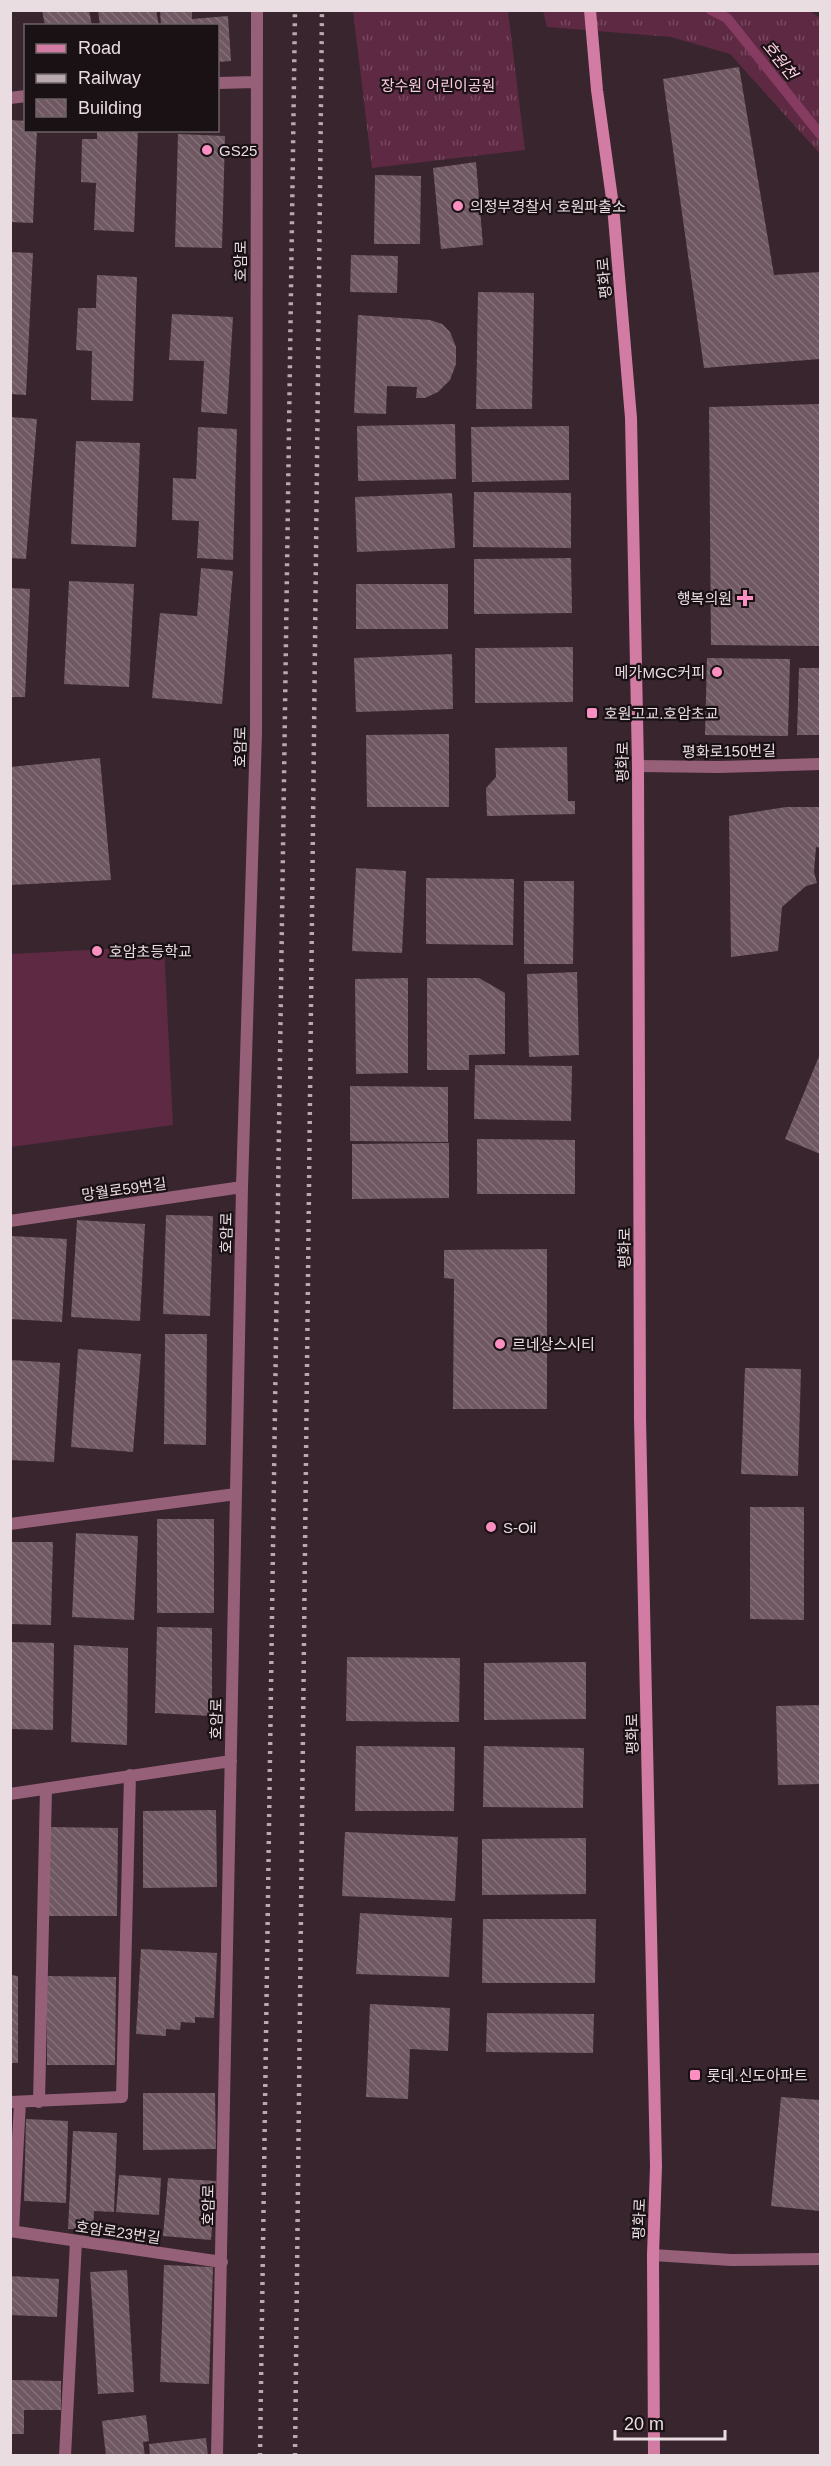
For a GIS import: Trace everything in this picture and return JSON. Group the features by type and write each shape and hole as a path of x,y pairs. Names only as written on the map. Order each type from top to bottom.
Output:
{"main road":[{"name":"평화로","path":"590,10 613,206 631,418 638,766 640,1419 656,2166 653,2255 654,2456"}],"street":[{"name":"호암로","path":"217,2456 242,1187 256,733 255,82 257,10"},
{"path":"219,83 255,82"},
{"name":"평화로150번길","path":"638,766 719,767 820,764"},
{"name":"망월로59번길","path":"10,1221 242,1187"},
{"path":"10,1524 236,1494"},
{"path":"10,1794 231,1761"},
{"path":"12,2231 15,2102 122,2097 130,1775"},
{"path":"39,2102 46,1789"},
{"name":"호암로23번길","path":"12,2231 222,2262"},
{"path":"65,2456 76,2241"},
{"path":"653,2255 731,2260 820,2259"}],"green space":[{"name":"장수원 어린이공원","path":"353,11 508,11 525,150 372,168"},
{"path":"543,11 810,11 820,18 820,154 730,54 671,37 547,27"},
{"path":"164,946 173,1125 11,1147 11,954"}],"building":[{"path":"42,10 89,10 92,24 45,24"},
{"path":"98,10 156,10 159,24 100,24"},
{"path":"160,10 192,10 192,19 228,16 231,61 219,62 219,24 161,24"},
{"path":"739,67 774,275 820,272 820,359 704,368 663,79"},
{"path":"10,120 24,121 24,132 37,132 33,223 10,222"},
{"path":"97,132 138,132 134,232 94,230 96,183 81,182 82,139 97,139"},
{"path":"178,134 225,136 222,248 175,247"},
{"name":"의정부경찰서 호원파출소","path":"476,162 483,245 441,249 433,168"},
{"path":"375,175 421,176 420,244 374,244"},
{"path":"10,252 33,253 26,395 10,394"},
{"path":"351,255 398,256 397,293 350,292"},
{"path":"97,275 137,277 133,401 91,400 92,351 76,350 78,308 96,308"},
{"path":"478,292 534,293 532,409 476,409"},
{"path":"172,314 233,317 227,414 201,412 204,361 169,360"},
{"path":"358,315 430,320 442,324 450,332 456,347 456,364 450,380 438,392 425,398 416,398 417,387 387,386 386,414 354,413"},
{"path":"820,404 820,646 711,645 709,407"},
{"path":"10,417 37,419 26,559 10,558"},
{"path":"455,424 456,479 358,481 357,426"},
{"path":"569,426 569,480 472,482 471,427"},
{"path":"198,427 237,429 233,560 197,558 199,521 172,520 173,478 196,479"},
{"path":"76,441 140,443 136,547 71,544"},
{"path":"474,492 571,493 571,548 473,547"},
{"path":"452,493 455,548 357,552 355,497"},
{"path":"571,558 572,613 474,614 474,559"},
{"path":"201,568 233,571 222,704 152,698 160,613 197,616"},
{"path":"69,581 134,584 129,687 64,684"},
{"path":"356,584 448,584 448,629 356,629"},
{"path":"10,588 30,589 25,697 10,697"},
{"path":"573,647 573,702 475,703 475,648"},
{"path":"452,654 453,709 356,712 354,658"},
{"path":"707,658 790,659 788,736 705,735"},
{"path":"799,668 820,668 820,735 797,735"},
{"path":"449,734 449,807 367,807 366,735"},
{"path":"567,747 568,801 575,801 575,814 487,816 486,788 496,777 495,748"},
{"path":"100,758 111,880 10,885 10,767"},
{"path":"786,807 820,807 820,848 816,847 814,872 817,883 806,886 782,907 778,951 731,957 729,816"},
{"path":"356,868 406,871 402,953 352,951"},
{"path":"426,878 514,879 513,945 426,944"},
{"path":"524,881 574,881 573,964 524,964"},
{"path":"577,972 579,1055 529,1057 527,974"},
{"path":"408,978 408,1073 356,1074 355,979"},
{"path":"427,978 479,978 505,993 505,1054 469,1055 469,1070 427,1070"},
{"path":"820,1054 820,1154 785,1139"},
{"path":"475,1065 572,1066 571,1121 474,1119"},
{"path":"350,1086 448,1087 448,1142 350,1141"},
{"path":"477,1139 575,1140 575,1194 477,1194"},
{"path":"449,1143 449,1198 352,1199 352,1144"},
{"path":"166,1215 213,1216 210,1316 163,1314"},
{"path":"77,1220 145,1224 140,1321 71,1317"},
{"path":"11,1236 67,1239 62,1322 10,1319"},
{"name":"르네상스시티","path":"547,1249 547,1409 453,1409 454,1279 444,1278 444,1250"},
{"path":"165,1334 207,1334 206,1445 164,1444"},
{"path":"78,1349 141,1354 133,1452 71,1447"},
{"path":"10,1360 60,1363 54,1462 10,1460"},
{"path":"745,1368 801,1369 798,1476 741,1474"},
{"path":"750,1507 804,1507 804,1620 750,1619"},
{"path":"157,1519 214,1519 214,1613 157,1613"},
{"path":"76,1533 138,1536 134,1620 72,1617"},
{"path":"10,1542 53,1542 51,1625 10,1624"},
{"path":"157,1627 212,1628 212,1716 155,1713"},
{"path":"10,1642 54,1643 53,1730 10,1729"},
{"path":"74,1645 128,1648 127,1745 71,1742"},
{"path":"347,1657 460,1658 459,1722 346,1721"},
{"path":"586,1662 586,1719 484,1720 484,1663"},
{"path":"820,1705 820,1784 778,1785 776,1706"},
{"path":"356,1746 455,1747 454,1811 355,1811"},
{"path":"484,1746 584,1748 583,1808 483,1807"},
{"path":"216,1810 217,1887 143,1888 143,1811"},
{"path":"49,1827 118,1828 117,1916 49,1916"},
{"path":"345,1832 458,1837 455,1901 342,1896"},
{"path":"586,1838 586,1894 482,1895 482,1839"},
{"path":"360,1913 452,1918 449,1977 356,1974"},
{"path":"483,1919 596,1919 595,1983 482,1983"},
{"path":"141,1949 217,1953 214,2018 195,2017 195,2023 181,2022 180,2030 166,2029 166,2036 136,2034"},
{"path":"10,1975 18,1976 18,2063 10,2063"},
{"path":"47,1976 116,1977 115,2065 47,2065"},
{"path":"370,2004 450,2008 448,2051 410,2049 408,2099 366,2097"},
{"path":"487,2013 594,2014 593,2053 486,2052"},
{"path":"143,2093 215,2093 216,2149 143,2150"},
{"path":"781,2097 820,2100 820,2211 771,2206"},
{"path":"26,2119 68,2121 66,2203 24,2201"},
{"path":"73,2131 117,2133 114,2212 94,2211 93,2230 68,2229"},
{"path":"119,2175 161,2178 159,2215 116,2212"},
{"path":"168,2178 216,2181 211,2240 163,2236"},
{"path":"164,2265 213,2267 209,2384 160,2382"},
{"path":"127,2270 134,2392 98,2394 90,2272"},
{"path":"10,2276 59,2279 57,2317 10,2315"},
{"path":"10,2380 61,2381 61,2410 24,2410 24,2434 10,2434"},
{"path":"146,2415 149,2441 143,2442 145,2456 106,2456 102,2421"},
{"path":"206,2438 208,2456 150,2456 149,2444"}],"waterway":[{"name":"호원천","path":"711,10 727,18 820,134"}],"railway":[{"path":"260,2456 295,10"},
{"path":"295,2456 322,10"}],"place":[{"name":"GS25","path":"207,150"},
{"name":"의정부경찰서 호원파출소","path":"458,206"},
{"name":"행복의원","path":"745,598"},
{"name":"메가MGC커피","path":"717,672"},
{"name":"호원고교.호암초교","path":"592,713"},
{"name":"호암초등학교","path":"97,951"},
{"name":"르네상스시티","path":"500,1344"},
{"name":"S-Oil","path":"491,1527"},
{"name":"롯데.신도아파트","path":"695,2075"}]}
